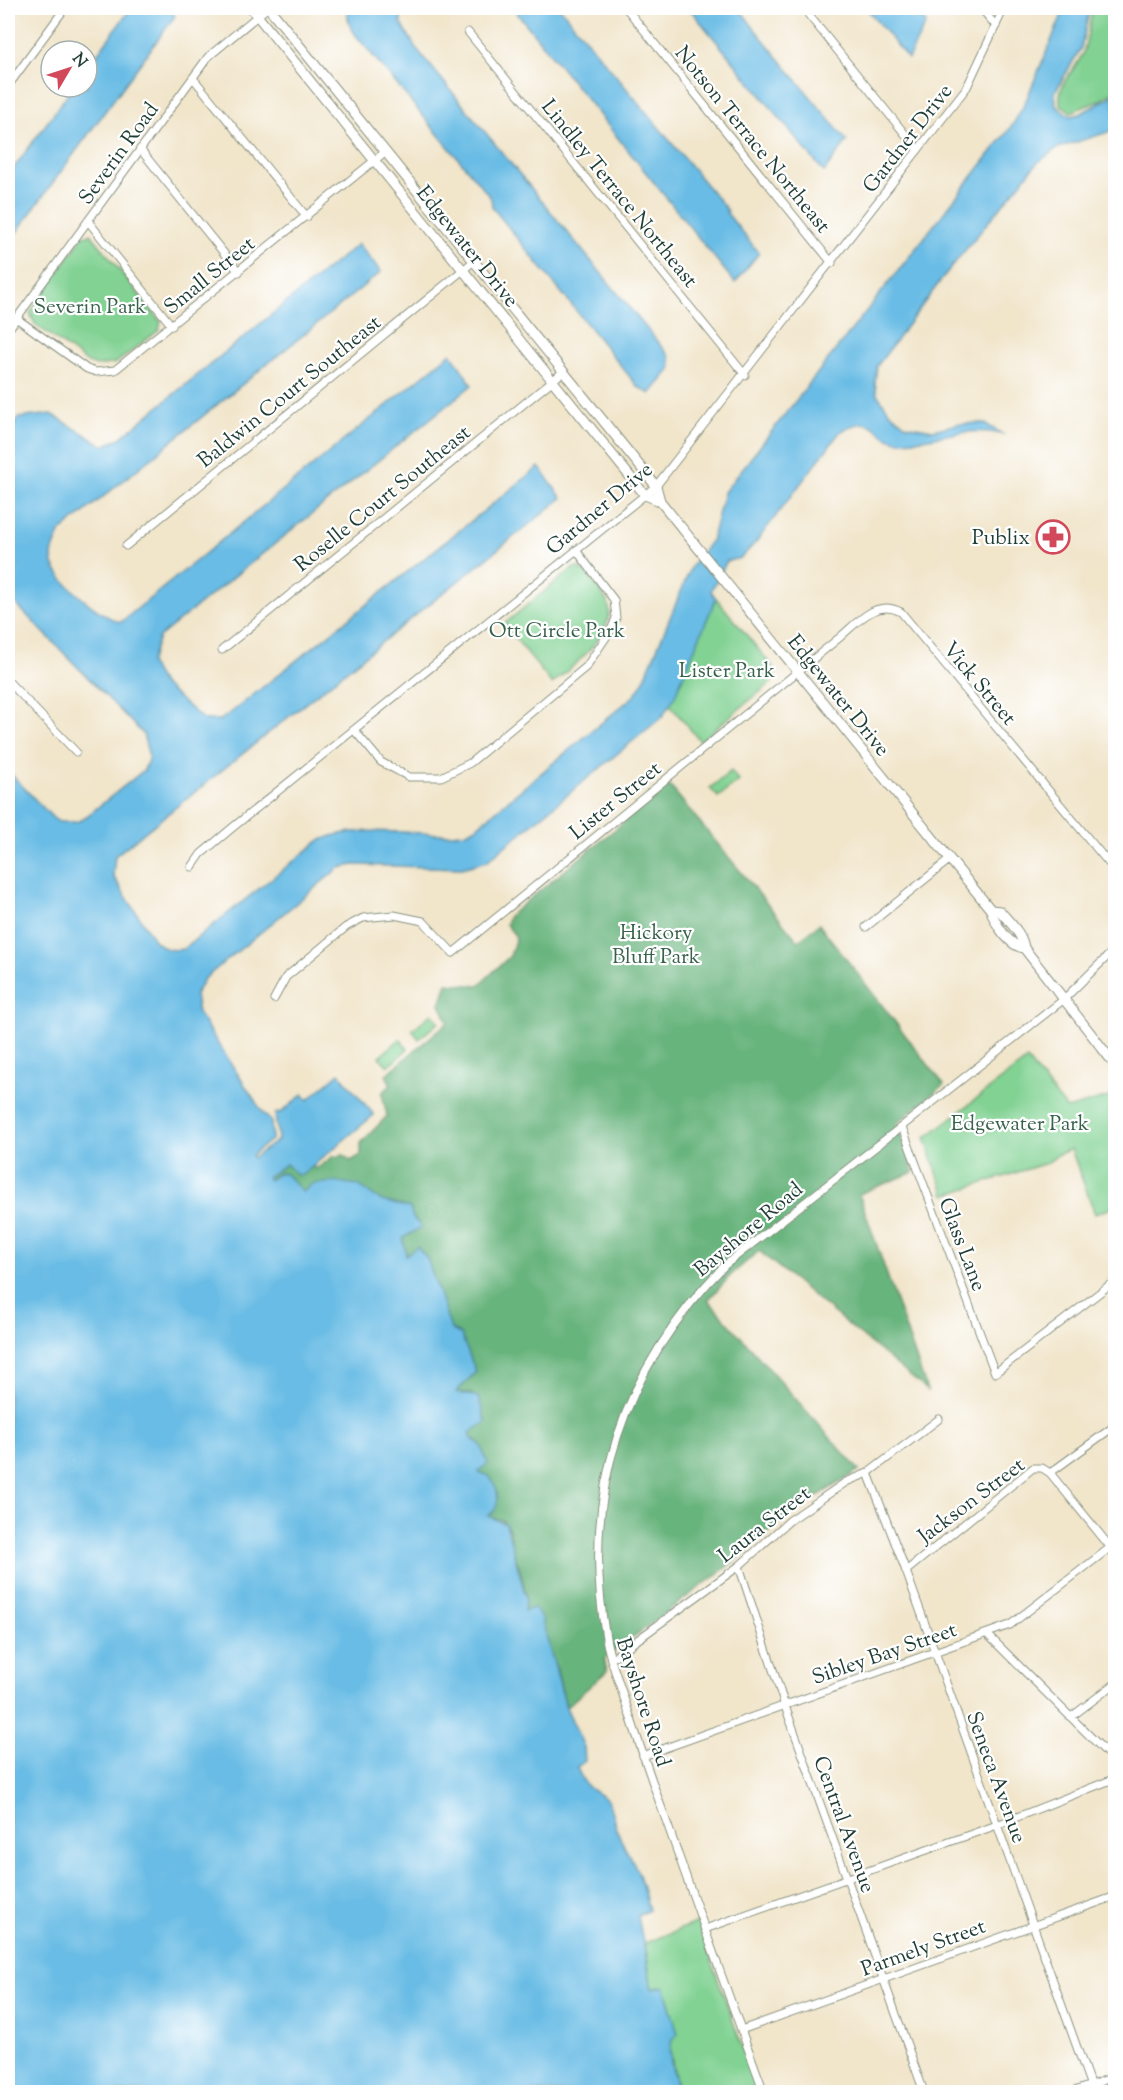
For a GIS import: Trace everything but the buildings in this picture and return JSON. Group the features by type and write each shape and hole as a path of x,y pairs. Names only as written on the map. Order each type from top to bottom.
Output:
{"street":[{"path":"8,86 65,8"},
{"name":"Severin Road","path":"8,330 215,50 254,11 268,8"},
{"name":"Edgewater Drive","path":"268,8 656,486 660,501 991,910 993,919 1005,934 1017,947 1024,948 1116,1066"},
{"name":"Notson Terrace Northeast","path":"626,8 832,263"},
{"path":"803,8 918,150"},
{"path":"981,8 996,26"},
{"name":"Gardner Drive","path":"192,867 201,854 656,486 745,375 967,87 1004,8"},
{"name":"Edgewater Drive","path":"254,11 645,495 660,501"},
{"name":"Lindley Terrace Northeast","path":"468,32 745,375"},
{"path":"193,78 307,217"},
{"path":"140,149 240,272"},
{"name":"Small Street","path":"16,318 87,369 106,373 123,366 385,152"},
{"path":"88,221 172,326"},
{"name":"Baldwin Court Southeast","path":"126,546 474,261"},
{"name":"Roselle Court Southeast","path":"222,650 563,372"},
{"path":"354,730 381,762 409,777 441,777 470,763 586,667 611,630 616,618 614,600 576,550"},
{"name":"Vick Street","path":"797,672 874,610 892,608 901,612 1116,872"},
{"name":"Lister Street","path":"274,999 286,977 346,927 363,918 393,915 423,921 453,953 797,672"},
{"path":"8,681 76,752"},
{"path":"866,927 949,860"},
{"name":"Bayshore Road","path":"764,2092 643,1756 611,1659 598,1584 598,1526 611,1453 630,1399 643,1373 685,1309 725,1265 1063,1000 1116,948"},
{"name":"Glass Lane","path":"902,1126 995,1373 1116,1280"},
{"name":"Laura Street","path":"611,1659 739,1566 789,1521 846,1482 868,1473 939,1419"},
{"name":"Jackson Street","path":"906,1571 1033,1468 1042,1468 1050,1473 1116,1425"},
{"name":"Seneca Avenue","path":"868,1473 906,1571 1092,2089"},
{"path":"1050,1473 1113,1545 1116,1554"},
{"name":"Sibley Bay Street","path":"643,1756 1010,1625 1113,1545"},
{"name":"Central Avenue","path":"739,1566 785,1706 924,2092"},
{"path":"987,1634 1116,1762"},
{"path":"1071,1717 1116,1683"},
{"path":"705,1929 997,1824 1116,1778"},
{"name":"Parmely Street","path":"741,2030 1116,1896"},
{"path":"1072,2092 1092,2089 1116,2076"}],"green space":[{"path":"1093,8 1115,8 1115,90 1101,100 1071,112 1060,104 1060,96 1064,82 1084,50"},
{"name":"Severin Park","path":"91,234 161,322 159,330 116,363 97,366 88,363 35,324 30,313 83,236"},
{"name":"Ott Circle Park","path":"577,567 586,573 604,596 609,607 608,618 598,640 552,684 504,624"},
{"name":"Lister Park","path":"716,598 773,667 775,675 772,682 700,741 670,705"},
{"path":"731,771 739,781 718,797 710,788"},
{"name":"Hickory Bluff Park","path":"669,785 798,941 819,924 944,1085 897,1123 914,1172 859,1194 927,1390 759,1251 731,1275 708,1300 859,1470 788,1515 736,1560 604,1659 607,1671 566,1707 556,1667 531,1610 524,1611 526,1596 512,1548 510,1531 502,1520 487,1516 493,1513 482,1474 478,1471 477,1440 472,1439 470,1433 486,1421 472,1394 456,1392 476,1372 461,1335 451,1329 427,1258 413,1251 406,1255 403,1238 421,1227 403,1206 382,1201 357,1185 303,1193 279,1173 268,1180 267,1177 286,1164 303,1174 313,1166 316,1169 334,1156 339,1157 342,1154 351,1161 361,1155 361,1143 387,1116 382,1093 391,1085 386,1075 448,1022 440,1004 447,983 478,986 510,956 516,937 506,924 509,916"},
{"path":"432,1013 439,1022 419,1039 412,1030"},
{"path":"400,1039 408,1049 388,1066 379,1057"},
{"name":"Edgewater Park","path":"1027,1060 1067,1109 1115,1095 1115,1207 1095,1214 1071,1149 1047,1163 945,1195 925,1138"},
{"path":"698,1922 758,2092 678,2092 669,2046 672,2038 664,1986 652,1990 645,1943"}],"water":[{"path":"131,8 169,8 175,16 8,244 8,176 64,99 99,99 99,52"},
{"path":"346,8 401,8 401,23 416,48 670,357 671,369 650,394 638,387 492,207 491,198 355,34 350,26"},
{"path":"513,8 560,8 728,211 726,212 759,253 735,283"},
{"path":"689,8 739,8 847,141 824,172"},
{"path":"866,8 914,8 926,23 908,59"},
{"path":"1065,8 1090,8 1081,48 1055,92 1056,106 1071,116 1080,114 1115,94 1115,130 1058,148 1037,163 948,271 877,366 875,383 877,394 889,411 906,425 933,430 958,424 984,423 1004,435 991,432 966,432 902,441 886,437 875,428 862,423 840,432 756,542 741,558 727,561 711,591 716,598 674,698 662,717 487,861 462,868 354,865 339,868 204,979 195,995 198,1013 263,1113 271,1121 272,1139 252,1155 253,1158 278,1140 275,1114 282,1112 303,1094 308,1100 339,1073 374,1115 303,1174 297,1175 286,1164 267,1177 269,1180 279,1173 286,1174 303,1192 312,1184 337,1182 358,1185 382,1201 410,1208 413,1218 422,1227 403,1238 406,1255 417,1247 427,1258 451,1329 461,1335 476,1372 456,1392 478,1397 486,1422 470,1433 472,1439 480,1444 488,1464 478,1471 490,1477 496,1488 497,1504 488,1516 506,1524 526,1597 524,1611 534,1608 541,1617 566,1707 584,1747 585,1761 577,1767 589,1787 608,1800 619,1836 639,1874 649,1910 638,1916 652,1989 664,1986 678,2034 673,2039 670,2053 678,2092 8,2092 8,771 53,818 59,822 76,822 83,819 144,770 149,757 143,734 8,596 8,439 18,418 51,414 104,446 120,438 358,244 381,272 61,531 52,557 59,574 93,607 121,622 451,353 472,385 159,637 150,663 162,684 204,720 220,720 233,711 539,467 562,498 115,856 113,876 154,940 167,949 183,949 319,841 333,836 365,831 449,834 464,833 475,828 635,695 644,680 691,567 712,539 724,492 1012,126 1024,105"}],"place":[{"name":"Publix","path":"1053,537"}]}
